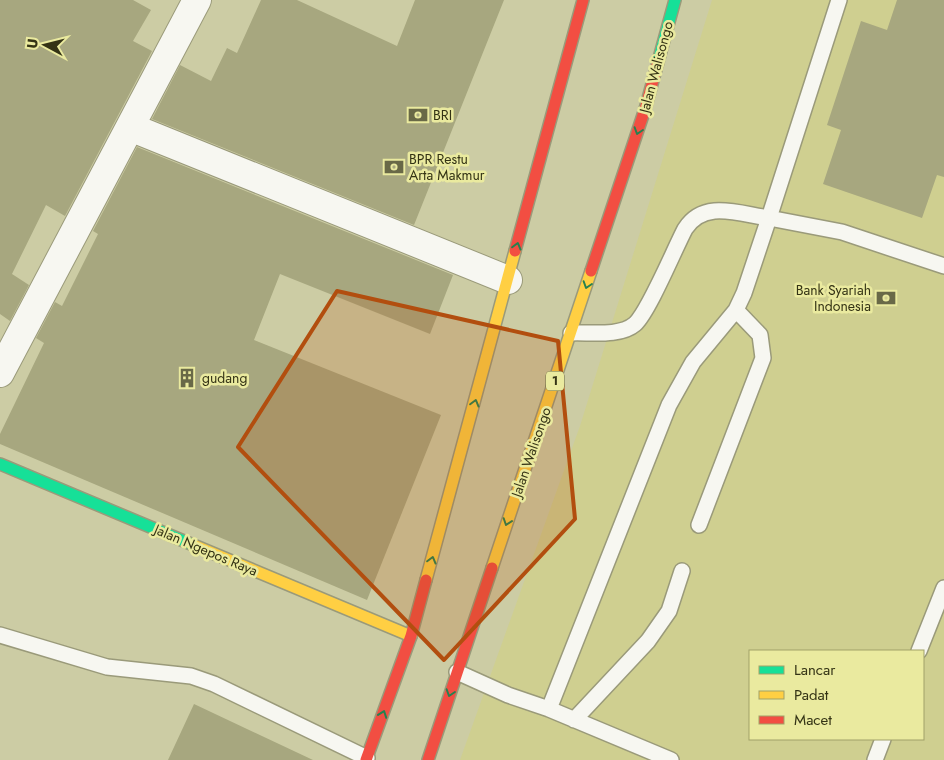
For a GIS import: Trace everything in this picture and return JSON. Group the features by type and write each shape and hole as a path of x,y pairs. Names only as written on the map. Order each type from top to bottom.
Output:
{"main road":[{"path":"367,759 412,636 583,0"},
{"name":"Jalan Walisongo","path":"428,760 646,106 674,0"},
{"name":"Jalan Ngepos Raya","path":"0,464 412,636"}],"street":[{"path":"0,373 197,0"},
{"path":"130,127 508,280"}],"lane":[{"path":"549,709 669,405 693,362 736,310 744,293 839,0"},
{"path":"571,333 622,330 634,325 644,310 691,219 703,212 717,210 842,232 944,266"},
{"path":"698,525 763,358 760,335 736,310"},
{"path":"574,720 648,641 669,611 682,571"},
{"path":"919,650 944,588"},
{"path":"0,635 107,667 191,676 214,684 367,759"},
{"path":"457,672 508,695 549,709 671,760"},
{"path":"875,760 883,740"}],"highlighted area":[{"path":"337,291 558,341 575,519 444,660 238,447"}],"shaded area":[{"path":"712,0 944,0 944,760 460,760 580,426"}],"building":[{"path":"0,0 133,0 151,10 133,41 152,51 65,216 46,205 12,274 29,285 10,321 0,314"},
{"path":"261,0 297,0 397,46 415,0 504,0 414,225 152,119 180,65 211,81 227,48 237,53"},
{"path":"897,0 944,0 944,177 937,175 922,218 823,184 841,130 827,125 861,21 887,30"},
{"name":"gudang","path":"137,147 453,275 430,334 280,274 254,340 441,415 367,600 0,444 0,434 44,343 36,338 55,302 62,306 98,234 93,231"},
{"path":"194,704 313,760 168,760"}],"traffic: fast":[{"path":"658,62 675,0"},
{"path":"0,464 191,544"}],"traffic: slow":[{"path":"426,580 515,251"},
{"path":"492,568 591,271"},
{"path":"191,544 411,636"}],"traffic: jam":[{"path":"515,251 583,0"},
{"path":"591,271 646,106 658,62"},
{"path":"428,760 492,568"},
{"path":"366,760 411,636 426,580"}],"place":[{"name":"BRI","path":"418,115"},
{"name":"BPR Restu Arta Makmur","path":"394,167"},
{"name":"Bank Syariah Indonesia","path":"886,298"},
{"name":"gudang","path":"187,378"}]}
